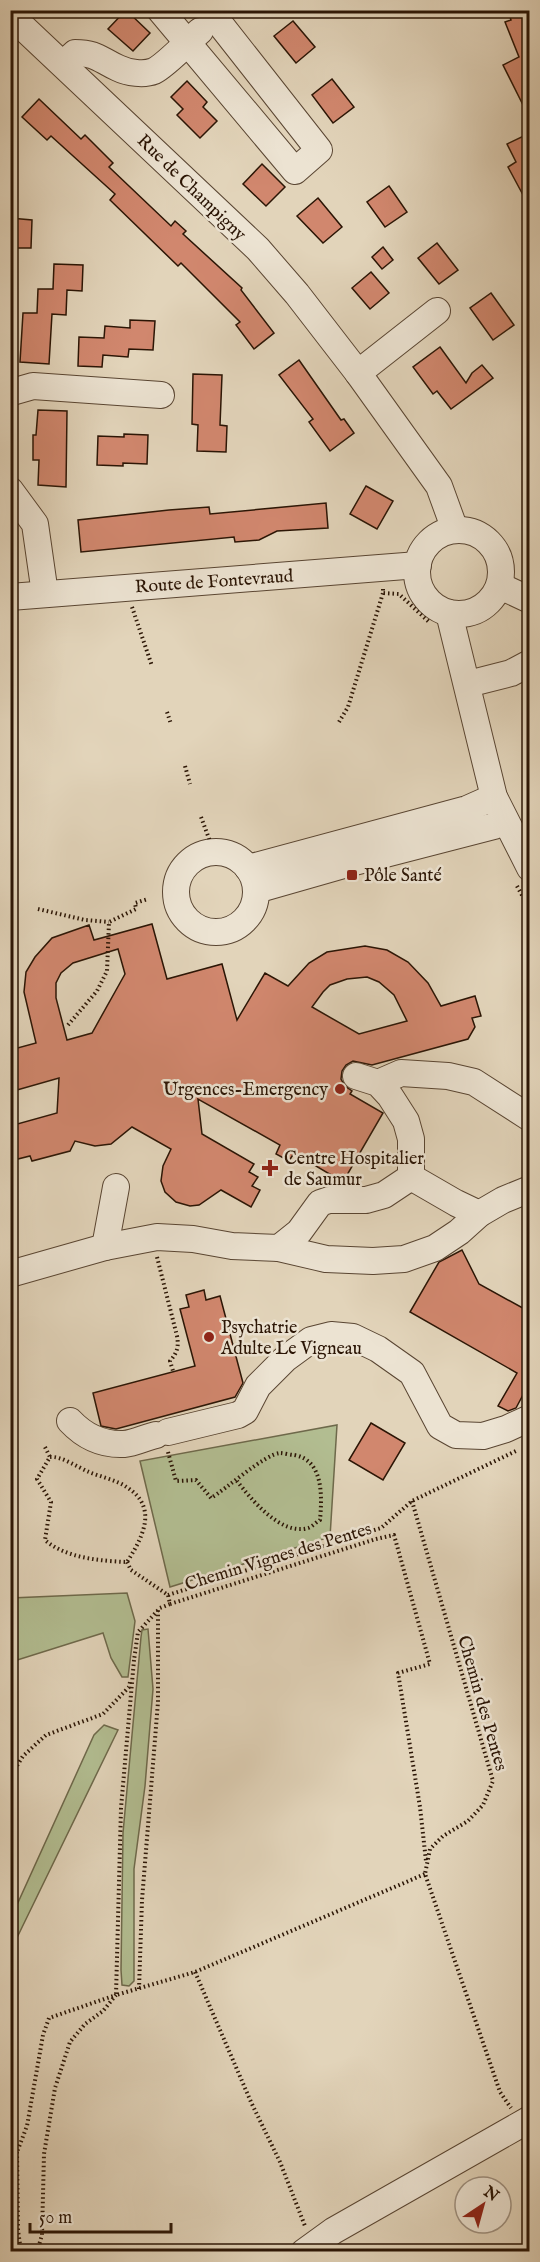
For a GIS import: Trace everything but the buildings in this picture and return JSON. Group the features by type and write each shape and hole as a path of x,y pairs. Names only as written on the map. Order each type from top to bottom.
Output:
{"street":[{"path":"63,64 75,53 90,53 118,69 139,74 155,71 188,42 212,14 319,150 295,171 188,42 160,10"},
{"name":"Rue de Champigny","path":"10,15 258,249 297,294 358,373 439,486 455,530"},
{"path":"358,373 436,311"},
{"path":"11,398 33,386 161,395"},
{"path":"10,490 35,524 45,594"},
{"path":"441,619 480,609 492,599 500,586 502,569 497,553 487,540 472,531 455,530 430,541 422,552 418,565 418,578 421,590 428,601 438,608 441,619 468,684 494,797 530,868"},
{"name":"Route de Fontevraud","path":"10,597 418,565"},
{"path":"500,586 530,600"},
{"path":"468,684 511,673 530,663"},
{"path":"252,879 467,809 494,797"},
{"path":"252,879 347,864 506,821"},
{"path":"214,852 224,853 238,859 252,879 255,904 248,917 238,926 225,932 211,933 198,929 187,921 180,911 176,898 176,887 180,873 188,862 197,856 214,852"},
{"path":"411,1177 411,1139 406,1121 390,1096 367,1080 401,1073 457,1078 474,1082 530,1118"},
{"path":"411,1177 479,1214"},
{"path":"279,1248 299,1232 320,1203 329,1200 366,1200 384,1195 411,1177"},
{"path":"105,1247 116,1187"},
{"path":"10,1274 105,1247 157,1237 193,1239 232,1246 279,1248 326,1259 373,1261 404,1258 435,1248 459,1232 479,1214 503,1200 530,1189"},
{"path":"70,1421 81,1432 102,1442 126,1444 238,1415 245,1411 258,1386 278,1365 311,1340 331,1335 353,1337 412,1372 440,1426 456,1435 483,1436 530,1418"},
{"path":"305,2240 333,2231 525,2121"}],"path":[{"path":"339,722 351,698 383,593 383,585"},
{"path":"383,593 399,594 441,619"},
{"path":"134,614 152,666"},
{"path":"167,712 171,724"},
{"path":"185,766 190,784"},
{"path":"201,817 214,852"},
{"path":"38,909 85,920 109,922 136,909 135,903 148,899"},
{"path":"68,1025 97,991 107,971 109,922"},
{"path":"157,1237 155,1252 178,1346 176,1354 170,1360 172,1371"},
{"path":"45,1447 50,1457"},
{"path":"168,1595 381,1528 412,1501 519,1449"},
{"path":"172,1467 176,1481 196,1480 211,1498 237,1481 251,1468 279,1453 301,1456 315,1467 321,1486 320,1520 308,1528 291,1528 264,1513 237,1481"},
{"path":"56,1456 73,1466 127,1486 142,1499 146,1517 141,1537 127,1562 79,1555 53,1548 45,1540 51,1502 36,1479 50,1457 56,1456"},
{"name":"Chemin des Pentes","path":"412,1501 493,1781 483,1805 468,1821 443,1836 430,1849 425,1874"},
{"name":"Chemin Vignes des Pentes","path":"170,1605 394,1535 430,1664 399,1673 427,1866"},
{"path":"10,1777 23,1756 46,1735 103,1713 129,1687 138,1632 158,1610 170,1605 168,1595 131,1570 127,1562"},
{"path":"139,1989 142,1900 158,1702 158,1610"},
{"path":"37,2252 42,2235 44,2154 55,2088 70,2042 85,2024 103,2011 116,1995 121,1808 134,1660"},
{"path":"21,2252 18,2230 17,2152 27,2126 43,2035 49,2018 116,1995 195,1972 425,1874 500,2092 525,2121"},
{"path":"195,1972 251,2102 280,2162 305,2240"},
{"path":"10,2154 17,2152"}],"green space":[{"path":"337,1425 330,1537 170,1587 140,1461"},
{"path":"127,1593 135,1621 128,1677 122,1677 111,1658 103,1633 11,1662 11,1598"},
{"path":"148,1629 153,1689 145,1786 134,1869 134,1981 129,1986 122,1985 121,1970 123,1833 141,1637 142,1630"},
{"path":"104,1725 118,1730 11,1950 11,1918 94,1735"}],"place":[{"name":"Pôle Santé","path":"352,875"},
{"name":"Urgences-Emergency","path":"340,1089"},
{"name":"Centre Hospitalier de Saumur","path":"270,1168"},
{"name":"Psychatrie Adulte Le Vigneau","path":"209,1337"}]}
